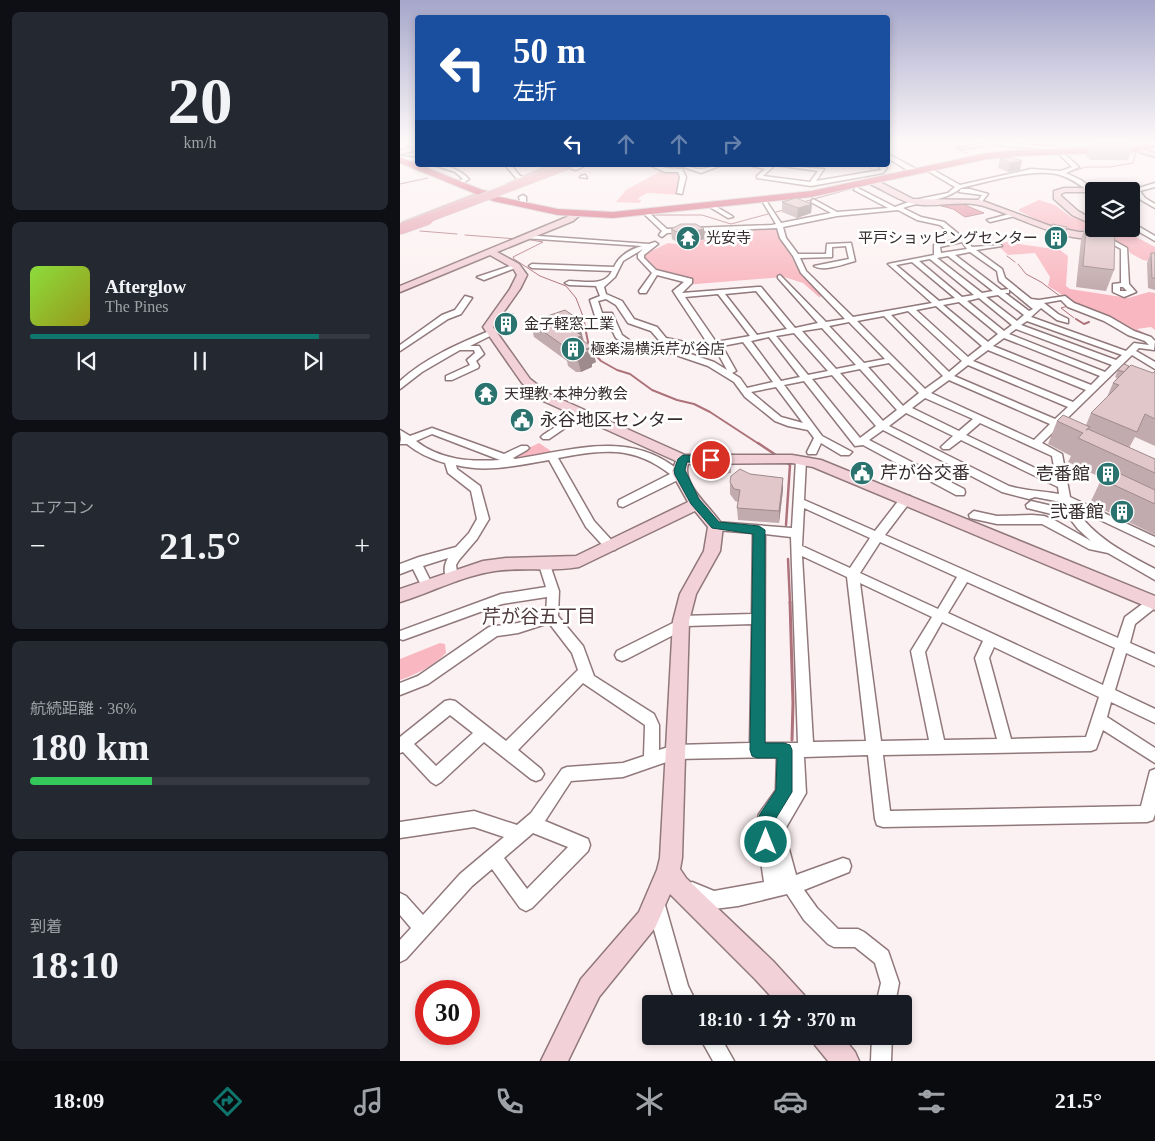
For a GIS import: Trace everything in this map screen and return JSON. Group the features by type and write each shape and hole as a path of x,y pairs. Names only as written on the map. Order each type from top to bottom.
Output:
{"highway":[{"path":"475,191 486,195 521,200 577,214 613,215 763,200 811,194 823,191"}],"main road":[{"path":"486,195 496,191"},
{"path":"400,227 499,191"},
{"path":"400,227 501,191"}],"street":[{"path":"859,191 919,219 942,224 962,240 969,250 1000,270 1007,291 1028,316 1143,357 1155,366"},
{"path":"901,191 916,201 980,202 1039,226 1079,235 1085,234"},
{"path":"645,212 665,231 752,229 780,226 836,214 897,209 916,201 947,195 954,191"},
{"path":"967,191 985,194 980,202"},
{"path":"1063,191 1057,193 1057,197 1075,213 1085,218"},
{"path":"1140,196 1155,206"},
{"path":"763,200 780,226 783,238 796,256 803,272 925,394 1057,454 1066,499 1079,523 1110,549 1155,575"},
{"path":"813,201 836,214"},
{"path":"710,205 730,217"},
{"path":"400,289 570,219 577,214"},
{"path":"990,220 1013,215"},
{"path":"1140,230 1155,239"},
{"path":"665,231 662,234 661,240 640,256 651,270 688,281 677,291 679,295 744,391 778,419 791,424 810,427"},
{"path":"1108,237 1124,248 1125,284"},
{"path":"522,239 655,244"},
{"path":"934,256 936,246 962,240"},
{"path":"569,283 601,284 613,276 620,260 632,251 655,244"},
{"path":"817,266 827,265 852,260 849,244 829,244 830,256 827,265"},
{"path":"999,246 891,264 988,347 1092,389"},
{"path":"490,252 516,266 520,271 520,279 512,294 488,326 526,381 534,389 545,397 629,433 680,470 697,504 716,526 797,533"},
{"path":"860,443 1004,335 1037,307 967,268 949,254"},
{"path":"796,256 830,256"},
{"path":"934,256 1016,325 1118,364"},
{"path":"913,260 1004,335 1106,375"},
{"path":"967,268 981,265"},
{"path":"481,276 484,278 516,266"},
{"path":"532,266 616,269"},
{"path":"643,291 656,272"},
{"path":"780,277 860,366 904,410 1064,486"},
{"path":"601,284 601,290 605,297 619,303 631,321 654,329 673,351 711,364 734,375"},
{"path":"679,295 758,289 882,426 1006,489 1029,495 1035,493 1066,499 1155,542"},
{"path":"664,340 699,348 715,346 1007,291 1040,302 1054,317 1065,321"},
{"path":"720,292 778,383 810,427 819,438 845,453 847,452"},
{"path":"605,297 594,300 599,316 609,315 619,336 632,345"},
{"path":"400,349 445,317 458,312 468,298"},
{"path":"1035,444 1137,345 1151,348 1154,345 1148,339 1126,331 1107,319 1071,305 1062,298 1040,302"},
{"path":"910,309 968,362 1074,406"},
{"path":"885,313 948,377 1057,423"},
{"path":"400,386 419,370 460,347 492,333"},
{"path":"771,335 860,443 960,492"},
{"path":"449,378 475,366 471,360 480,354 476,348 460,347"},
{"path":"744,391 891,360"},
{"path":"546,437 581,413"},
{"path":"946,447 979,419"},
{"path":"402,438 432,431 509,460"},
{"path":"402,438 420,450 440,459 476,465 494,465 509,460 552,456 599,448 636,451 680,470"},
{"path":"819,438 802,457 796,548 795,750 791,792 765,820 770,829 783,887 834,938 858,938 882,957 890,983 887,995"},
{"path":"509,460 524,448"},
{"path":"552,456 590,524 611,547"},
{"path":"400,953 466,880 537,819 567,774 623,770 675,752 1091,744 1130,622 1154,602 802,457 696,460 623,503"},
{"path":"450,461 452,471 476,489 483,519 473,536 450,565 452,578"},
{"path":"906,499 853,574 883,819 1147,814 1155,776"},
{"path":"800,502 1155,660"},
{"path":"400,596 480,568 497,565 545,565 579,561 697,504"},
{"path":"1031,505 1064,513 1072,512"},
{"path":"974,516 998,520 1031,518 1044,520 1071,533 1094,548 1110,549"},
{"path":"716,526 712,552 688,594 680,623 671,858 673,879 787,995"},
{"path":"757,750 759,530"},
{"path":"796,548 942,614 1155,716"},
{"path":"400,569 423,560 460,550"},
{"path":"416,564 427,586"},
{"path":"545,565 553,591 552,617 578,650 588,680 648,719 652,725 651,760"},
{"path":"938,748 918,651 965,576"},
{"path":"403,635 501,599 553,591"},
{"path":"400,689 422,680 494,631 518,628 552,617"},
{"path":"622,655 680,623 758,619"},
{"path":"990,638 982,658 1006,746"},
{"path":"507,751 585,672"},
{"path":"484,733 436,776 402,744 450,706 536,774"},
{"path":"1099,720 1155,756"},
{"path":"400,830 474,819 525,829 582,845 526,902 493,856"},
{"path":"673,879 714,900 783,887 843,866"},
{"path":"554,1061 590,988 647,920 656,903 673,879"},
{"path":"400,902 422,927"},
{"path":"656,903 683,995"},
{"path":"714,1045 724,1061"},
{"path":"832,1045 846,1061"},
{"path":"881,1061 882,1045"}],"shaded area":[{"path":"626,191 676,191 676,193 681,195 647,193 637,199 641,200 640,203 616,202"},
{"path":"1039,200 1055,205 1071,217 1085,222 1085,230 1075,231 1055,227 1019,211 1019,209"},
{"path":"960,203 984,213 965,217 953,209 934,204"},
{"path":"776,227 799,272 823,296 819,297 803,283 784,277 684,285 688,281 654,272 643,255 668,243 684,245 711,238 731,239 754,234 753,230"},
{"path":"1107,237 1136,237 1155,247 1155,262 1143,260 1130,253 1117,241"},
{"path":"1006,242 1060,250 1068,256 1066,286 1070,289 1128,298 1149,292 1155,293 1155,330 1151,327 1137,329 1148,335 1144,337 1075,306 1048,286 1050,277 1035,253 1008,255 995,243"},
{"path":"539,443 554,453 515,460 510,457"},
{"path":"440,643 445,644 446,653 441,658 413,675 400,680 400,659"}],"building":[{"path":"796,198 812,204 798,208 782,202"},
{"path":"681,224 696,224 704,229 681,234 671,229"},
{"path":"1052,224 1067,227 1065,233 1050,231"},
{"path":"1086,237 1115,237 1114,270 1083,266"},
{"path":"1151,253 1155,253 1155,278 1152,278"},
{"path":"565,310 579,321 567,325 582,336 578,337 592,347 586,349 589,351 577,357 572,357 564,351 568,349 530,322"},
{"path":"1124,364 1129,366 1124,372 1118,370"},
{"path":"1131,365 1153,373 1155,371 1155,419 1145,414 1137,432 1091,413 1119,385 1113,383"},
{"path":"1063,415 1090,427 1086,430 1088,429 1155,459 1155,473 1078,438 1083,433 1057,421"},
{"path":"730,457 730,465 722,466 722,458"},
{"path":"740,469 750,474 783,478 779,511 737,508 740,490 734,489 730,482 731,476"},
{"path":"1110,469 1155,490 1155,504 1101,479"}],"waterway":[{"path":"803,202 845,191"},
{"path":"776,212 784,210"},
{"path":"651,215 702,215 731,224 768,214"},
{"path":"420,231 457,234"},
{"path":"465,235 517,239"},
{"path":"525,239 543,242 513,257 514,259 540,276 566,286 576,298 584,319"},
{"path":"1007,256 1015,262"},
{"path":"1018,264 1026,274 1041,282 1061,297"},
{"path":"1068,306 1061,308 1074,318"},
{"path":"583,317 589,347"},
{"path":"1076,319 1084,324 1089,322"},
{"path":"592,351 601,361 617,370 630,374 652,390 677,400 694,404 710,412 759,444"},
{"path":"758,443 779,457"},
{"path":"786,462 790,465 786,525"},
{"path":"788,559 790,603"},
{"path":"790,602 793,703 792,740"}],"place":[{"name":"光安寺","path":"688,238"},
{"name":"平戸ショッピングセンター","path":"1056,238"},
{"name":"金子軽窓工業","path":"506,324"},
{"name":"極楽湯横浜芹が谷店","path":"573,349"},
{"name":"天理教 本神分教会","path":"486,394"},
{"name":"永谷地区センター","path":"522,420"},
{"name":"芹が谷交番","path":"862,473"},
{"name":"壱番館","path":"1108,474"},
{"name":"弐番館","path":"1122,512"}],"district":[{"name":"芹が谷五丁目","path":"539,616"}],"route":[{"path":"711,460 683,459 679,470 680,475 695,501 716,526 759,530 757,750 784,750 784,792 765,820 766,842"}]}
